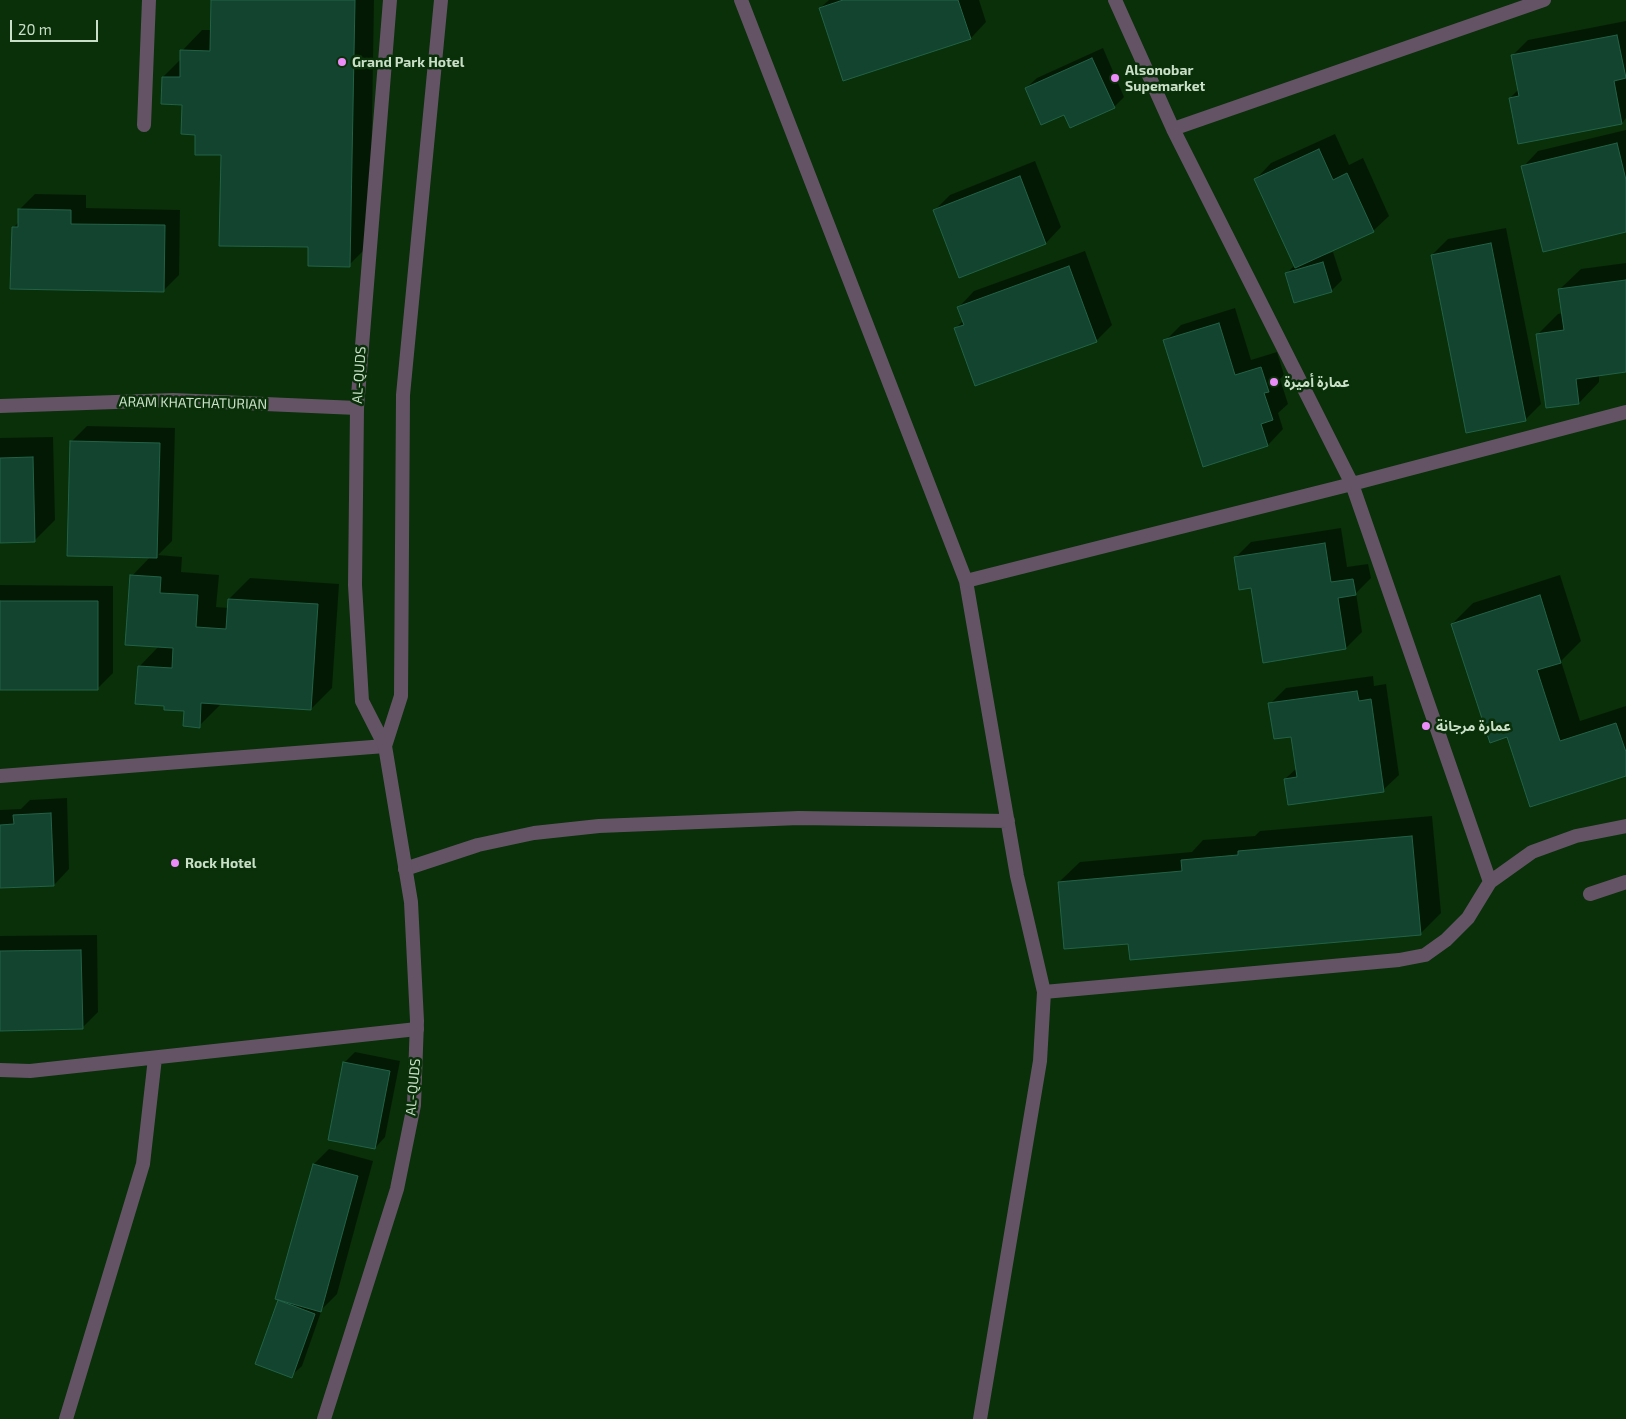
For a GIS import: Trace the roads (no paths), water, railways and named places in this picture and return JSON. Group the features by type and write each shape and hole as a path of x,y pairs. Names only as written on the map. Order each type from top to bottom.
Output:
{"street":[{"path":"144,125 149,0"},
{"name":"AL-QUDS","path":"324,1419 397,1188 414,1104 417,1029 411,902 386,746 362,701 355,585 357,408 390,0"},
{"name":"AL-QUDS","path":"386,746 401,696 403,396 441,0"},
{"path":"741,0 966,581 1017,876 1044,992 1040,1061 980,1419"},
{"path":"1115,0 1173,129 1352,484 1490,882"},
{"path":"1173,129 1544,0"},
{"name":"ARAM KHATCHATURIAN","path":"0,406 173,400 357,408"},
{"path":"966,581 1352,484 1626,412"},
{"path":"0,776 386,746"},
{"path":"406,869 478,845 534,833 599,826 799,818 1008,821"},
{"path":"1044,992 1399,960 1425,955 1446,940 1468,918 1490,882 1532,852 1576,836 1626,826"},
{"path":"1590,894 1626,882"},
{"path":"0,1070 30,1071 417,1029"},
{"path":"66,1419 143,1164 155,1058"}],"place":[{"name":"Grand Park Hotel","path":"342,62"},
{"name":"Alsonobar Supemarket","path":"1115,78"},
{"name":"عمارة أميرة","path":"1274,382"},
{"name":"عمارة مرجانة","path":"1426,726"},
{"name":"Rock Hotel","path":"175,863"}]}
